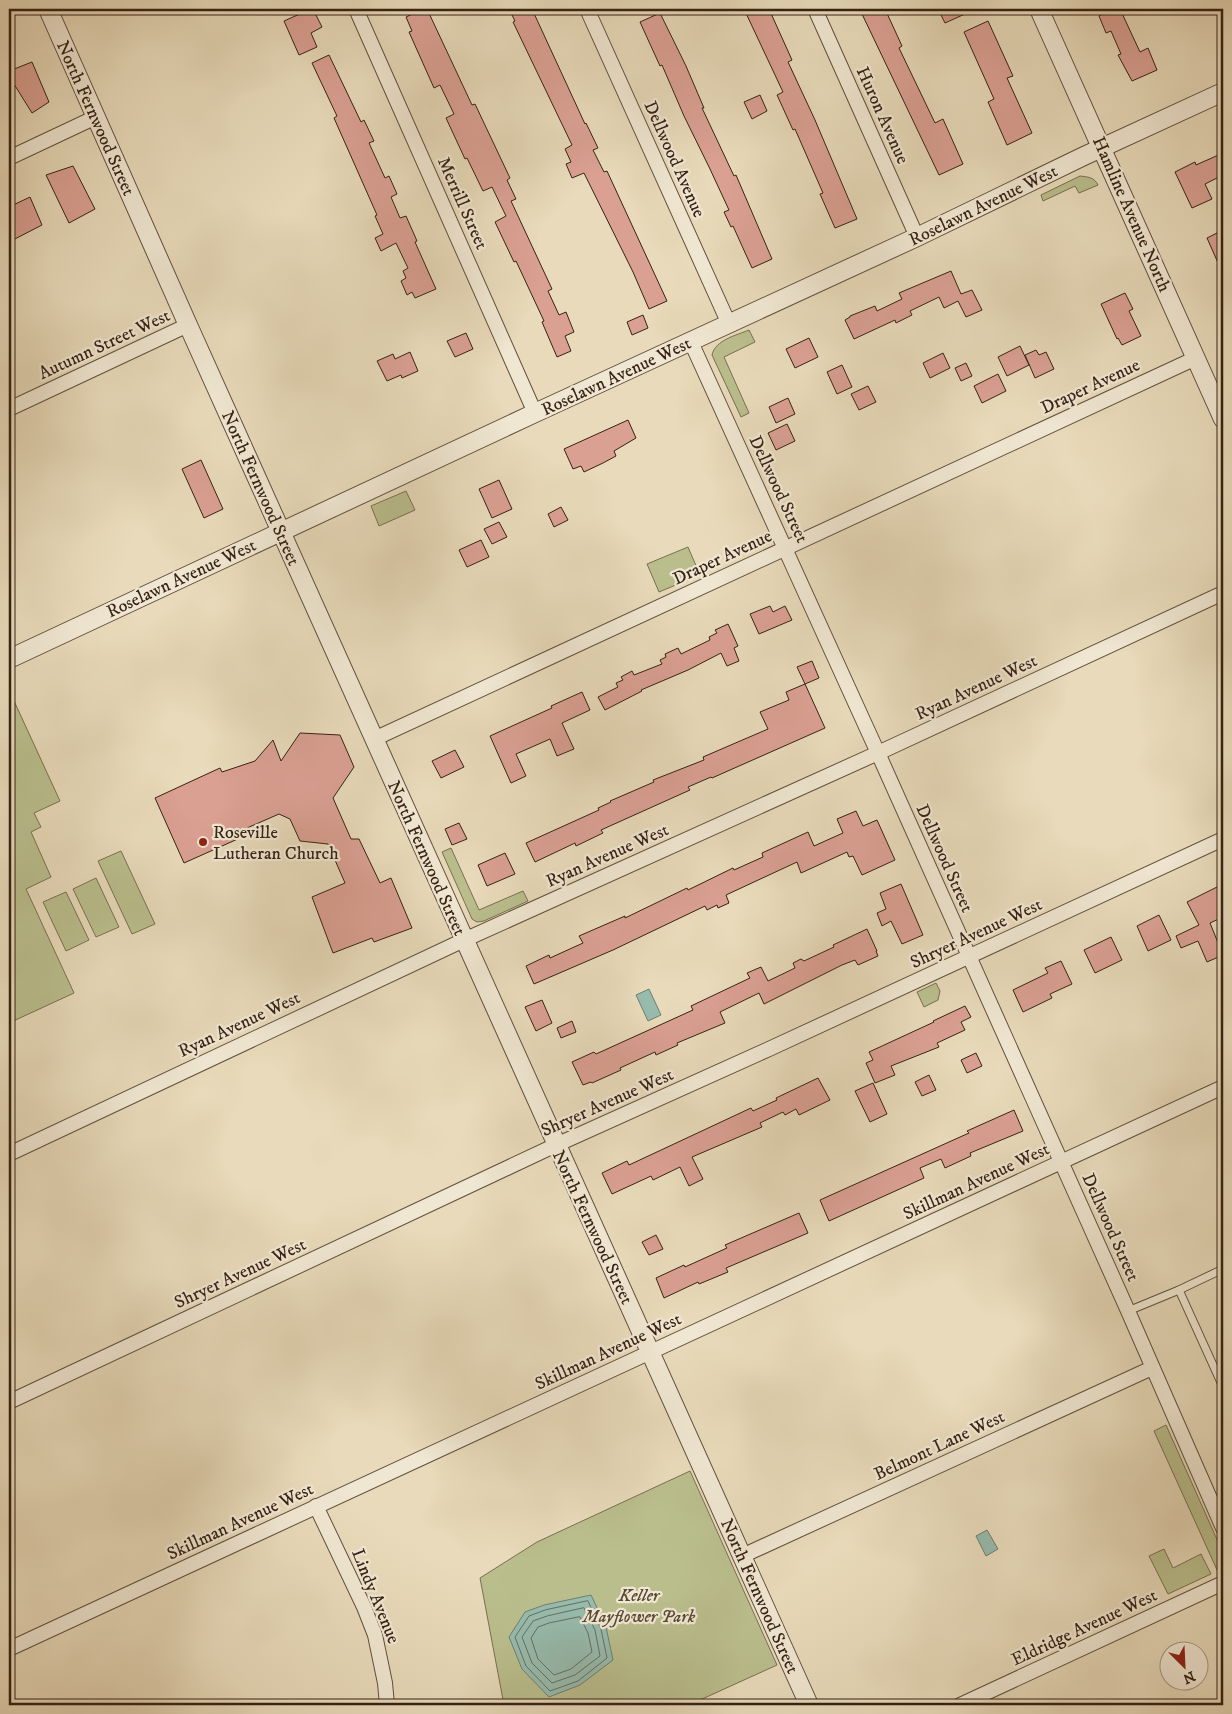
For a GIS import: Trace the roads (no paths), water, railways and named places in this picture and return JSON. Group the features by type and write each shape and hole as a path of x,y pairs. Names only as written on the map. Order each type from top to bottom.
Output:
{"street":[{"name":"North Fernwood Street","path":"48,9 188,325 809,1705"},
{"name":"Merrill Street","path":"356,9 535,413"},
{"name":"Dellwood Avenue","path":"587,9 729,324"},
{"name":"Huron Avenue","path":"816,9 917,237"},
{"name":"Hamline Avenue North","path":"1039,9 1223,419"},
{"name":"Roselawn Avenue West","path":"9,659 917,237 1223,92"},
{"path":"9,158 96,117"},
{"name":"Autumn Street West","path":"9,409 188,325"},
{"name":"Dellwood Street","path":"691,342 878,753 1223,1528"},
{"name":"Draper Avenue","path":"374,739 1196,358"},
{"name":"Ryan Avenue West","path":"9,1154 464,940 878,753 1223,593"},
{"name":"Shryer Avenue West","path":"9,1402 556,1145 969,958 1223,839"},
{"name":"Skillman Avenue West","path":"9,1650 1223,1087"},
{"name":"Belmont Lane West","path":"742,1556 1152,1368"},
{"name":"Lindy Avenue","path":"316,1506 375,1634 386,1683 387,1705"},
{"name":"Eldridge Avenue West","path":"960,1705 1223,1583"}],"lane":[{"path":"1128,1311 1223,1269"},
{"path":"1179,1290 1223,1387"}],"water":[{"path":"649,989 661,1015 648,1021 636,995"},
{"path":"987,1530 998,1549 986,1556 976,1536"},
{"path":"591,1595 606,1627 613,1660 580,1685 549,1697 522,1669 509,1637 525,1612 544,1605"}],"place":[{"name":"Roseville Lutheran Church","path":"203,842"}],"park label":[{"name":"Keller Mayflower Park","path":"639,1605"}]}
